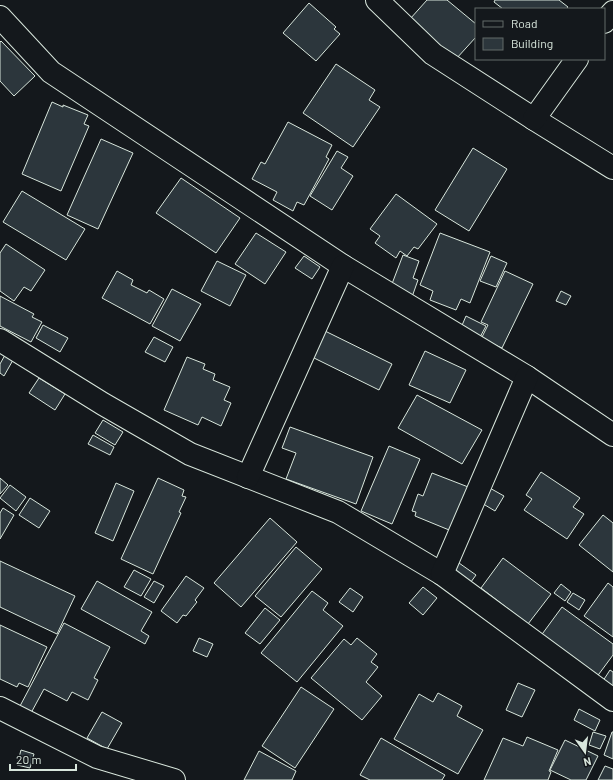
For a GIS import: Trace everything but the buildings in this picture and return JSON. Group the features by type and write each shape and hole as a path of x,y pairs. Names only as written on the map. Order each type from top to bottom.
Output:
{"street":[{"path":"377,0 433,54 613,168"},
{"path":"605,21 613,12"},
{"path":"0,17 51,72 343,266 527,377 613,435"},
{"path":"534,119 576,60"},
{"path":"248,477 343,266"},
{"path":"0,340 103,404 190,454 338,512 442,574 613,700"},
{"path":"442,574 527,377"},
{"path":"0,708 97,757 174,780"}]}
